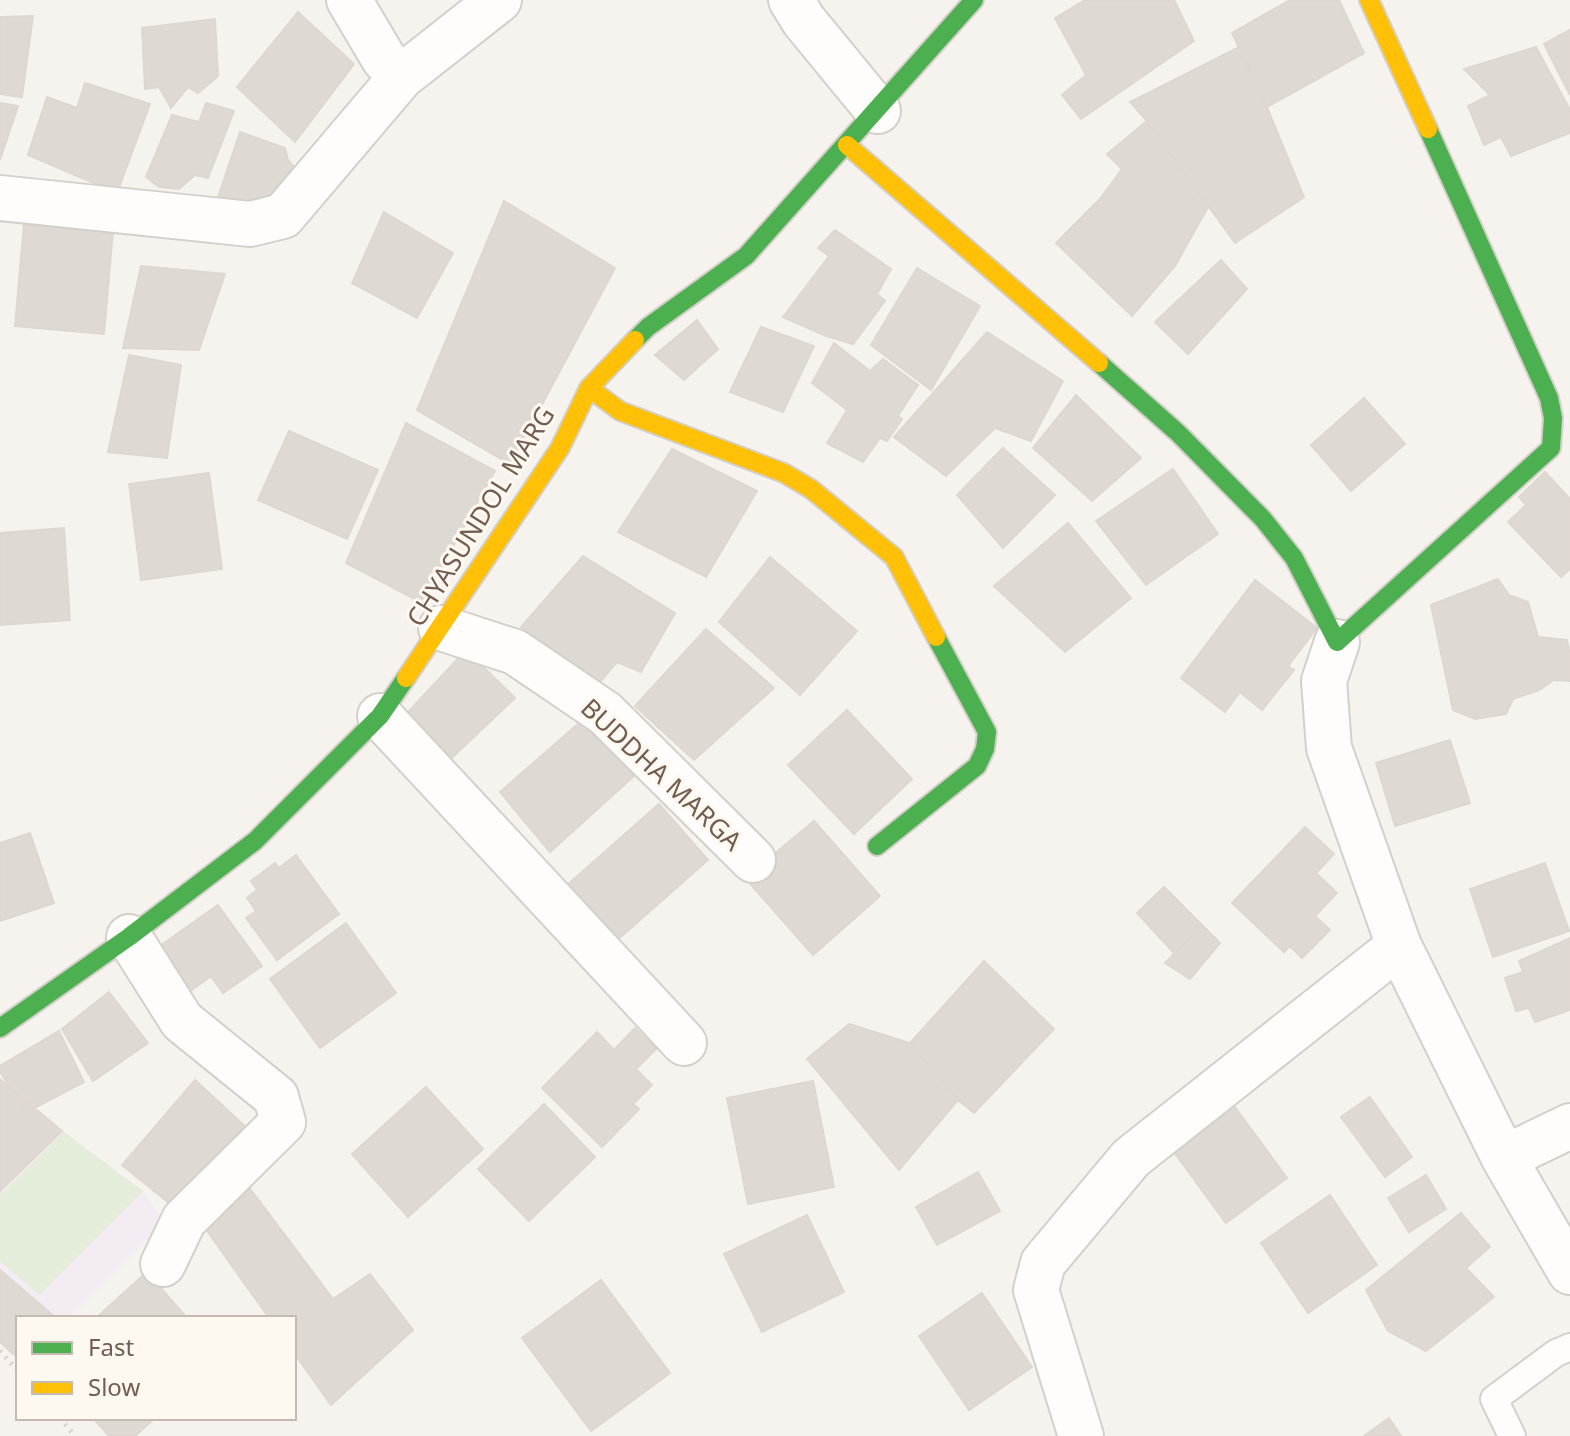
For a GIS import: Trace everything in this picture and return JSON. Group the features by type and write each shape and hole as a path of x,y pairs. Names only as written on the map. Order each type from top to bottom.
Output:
{"street":[{"path":"349,0 384,59 401,77"},
{"path":"0,198 250,224 283,216 401,77 499,0"},
{"path":"791,0 804,21 878,111"},
{"name":"CHYASUNDOL MARG","path":"0,1028 129,937 255,841 380,716 560,448 589,388 648,327 746,256 974,0"},
{"path":"1369,0 1434,138 1490,271 1549,398 1562,417 1551,448 1337,642 1324,681 1329,748 1399,946 1504,1158 1570,1272"},
{"path":"847,145 1178,433 1263,519 1294,558 1337,642"},
{"path":"589,388 620,411 784,473 811,489 894,557 987,732 985,749 977,766 877,846"},
{"name":"BUDDHA MARGA","path":"441,628 515,652 605,713 753,860"},
{"path":"380,716 684,1043"},
{"path":"129,937 182,1021 276,1097 283,1122 184,1220 163,1264"},
{"path":"1081,1436 1036,1290 1043,1263 1131,1158 1399,946"},
{"path":"1504,1158 1570,1126"}],"lane":[{"path":"1512,1436 1494,1399 1556,1353 1570,1347"}],"path":[{"path":"0,1351 16,1369"},
{"path":"62,1420 75,1436"}],"shaded area":[{"path":"0,1079 143,1191 165,1222 71,1316 16,1316 16,1356 0,1342"}],"green space":[{"path":"64,1132 143,1191 39,1295 0,1261 0,1195"}],"building":[{"path":"1085,0 1174,0 1194,41 1081,119 1062,95 1086,75 1055,18"},
{"path":"1290,0 1339,0 1364,53 1267,107 1232,33"},
{"path":"298,12 354,64 295,142 237,87"},
{"path":"33,16 22,97 0,94 0,17"},
{"path":"215,19 218,76 198,93 188,87 171,108 159,87 145,89 142,28"},
{"path":"1570,30 1570,95 1544,44"},
{"path":"1239,47 1304,197 1235,243 1130,102"},
{"path":"1536,47 1570,110 1570,133 1511,156 1501,137 1484,145 1468,106 1490,95 1464,69"},
{"path":"85,83 150,104 117,193 28,155 47,97 77,108"},
{"path":"0,103 18,106 0,160"},
{"path":"206,103 234,111 208,178 195,175 179,189 159,187 146,177 172,115 199,122"},
{"path":"1147,121 1208,207 1175,266 1132,316 1056,243 1100,199 1122,169 1107,154"},
{"path":"240,132 285,148 288,160 307,181 249,217 214,209"},
{"path":"504,201 615,268 510,464 417,410"},
{"path":"384,212 453,253 417,318 352,283"},
{"path":"24,223 113,231 104,334 15,326"},
{"path":"835,230 891,269 877,294 885,301 853,344 783,317 829,256 818,248"},
{"path":"1221,260 1247,289 1188,354 1155,322"},
{"path":"141,266 225,274 199,350 123,348"},
{"path":"917,268 980,306 931,390 871,345"},
{"path":"697,320 718,349 684,380 655,355"},
{"path":"761,327 814,346 783,412 730,392"},
{"path":"987,332 1063,381 1031,441 995,428 946,476 894,437"},
{"path":"834,343 870,371 883,359 918,385 898,416 902,419 887,441 880,438 863,462 827,443 847,410 812,383"},
{"path":"129,355 181,365 167,458 108,452"},
{"path":"1076,395 1141,458 1092,501 1033,448"},
{"path":"1364,398 1405,444 1351,491 1311,445"},
{"path":"406,423 495,471 422,603 346,563"},
{"path":"289,431 378,470 347,539 258,500"},
{"path":"1003,448 1055,495 1003,548 957,495"},
{"path":"672,449 757,491 706,577 618,532"},
{"path":"1173,469 1218,534 1146,585 1096,521"},
{"path":"1545,472 1570,499 1570,569 1561,577 1508,522 1526,505 1519,497"},
{"path":"209,473 222,569 141,580 129,484"},
{"path":"1068,523 1131,598 1065,652 994,586"},
{"path":"64,528 70,620 0,625 0,533"},
{"path":"583,556 675,613 641,672 617,662 600,682 521,627"},
{"path":"770,557 857,631 800,695 719,622"},
{"path":"1498,579 1509,595 1528,602 1538,637 1567,640 1570,681 1554,680 1539,690 1513,699 1506,714 1475,719 1453,710 1431,605"},
{"path":"1255,580 1317,628 1288,666 1294,670 1262,710 1240,692 1225,712 1181,678"},
{"path":"706,629 774,688 694,760 635,706"},
{"path":"466,650 515,698 437,772 396,725"},
{"path":"847,710 912,779 854,834 788,765"},
{"path":"588,715 643,768 550,852 500,792"},
{"path":"1450,740 1470,803 1395,826 1376,763"},
{"path":"659,804 708,860 615,942 566,886"},
{"path":"814,821 880,896 813,955 745,878"},
{"path":"1305,827 1334,854 1316,873 1337,893 1315,916 1330,930 1302,958 1290,946 1284,952 1232,903"},
{"path":"30,833 54,903 0,921 0,843"},
{"path":"296,855 339,914 277,960 246,918 256,911 247,898 257,890 251,881 275,863 279,868"},
{"path":"1545,863 1569,931 1493,957 1470,889"},
{"path":"1164,887 1202,925 1174,953 1137,913"},
{"path":"218,905 262,966 223,993 211,976 184,996 153,951"},
{"path":"346,923 396,993 320,1048 270,979"},
{"path":"1202,925 1220,943 1190,979 1165,963"},
{"path":"1570,938 1570,1010 1535,1022 1529,1008 1516,1011 1505,978 1523,972 1519,961"},
{"path":"984,961 1054,1029 974,1113 958,1100 910,1043"},
{"path":"109,992 148,1043 93,1081 62,1029"},
{"path":"849,1024 910,1043 958,1100 899,1170 807,1059"},
{"path":"635,1028 656,1049 636,1069 652,1085 633,1104 639,1109 602,1147 542,1088 597,1032 614,1050"},
{"path":"59,1031 84,1082 27,1112 0,1072 0,1066"},
{"path":"0,1079 62,1131 0,1191"},
{"path":"195,1080 249,1130 178,1210 122,1165"},
{"path":"813,1081 834,1187 748,1204 727,1098"},
{"path":"426,1087 483,1149 408,1217 352,1154"},
{"path":"1370,1097 1412,1157 1385,1177 1341,1117"},
{"path":"1232,1103 1287,1178 1226,1223 1171,1148"},
{"path":"544,1104 595,1157 529,1221 478,1169"},
{"path":"978,1172 1000,1211 937,1245 916,1207"},
{"path":"1426,1175 1446,1209 1409,1232 1388,1198"},
{"path":"242,1178 333,1299 370,1274 413,1330 331,1405 296,1356 296,1316 268,1316 198,1218"},
{"path":"1330,1195 1377,1265 1308,1313 1261,1243"},
{"path":"1461,1213 1490,1247 1466,1268 1494,1297 1426,1351 1388,1331 1366,1290"},
{"path":"807,1215 844,1292 762,1332 724,1254"},
{"path":"0,1270 54,1316 16,1316 16,1356 0,1342"},
{"path":"147,1272 185,1316 98,1316"},
{"path":"601,1280 670,1373 591,1431 522,1338"},
{"path":"982,1293 1032,1367 969,1410 919,1336"},
{"path":"1389,1418 1401,1436 1364,1436"},
{"path":"95,1420 153,1420 135,1436 109,1436"}],"traffic: fast":[{"path":"635,340 648,327 746,256 974,0"},
{"path":"1099,363 1178,433 1263,519 1294,558 1337,642 1551,448 1553,418 1549,398 1428,129"},
{"path":"877,846 977,766 985,749 987,732 936,637"},
{"path":"0,1028 129,937 255,841 380,716 406,678"}],"traffic: slow":[{"path":"1369,0 1428,129"},
{"path":"847,145 1099,363"},
{"path":"406,678 560,448 589,388 635,340"},
{"path":"589,388 620,411 784,473 811,489 894,557 936,637"}]}
